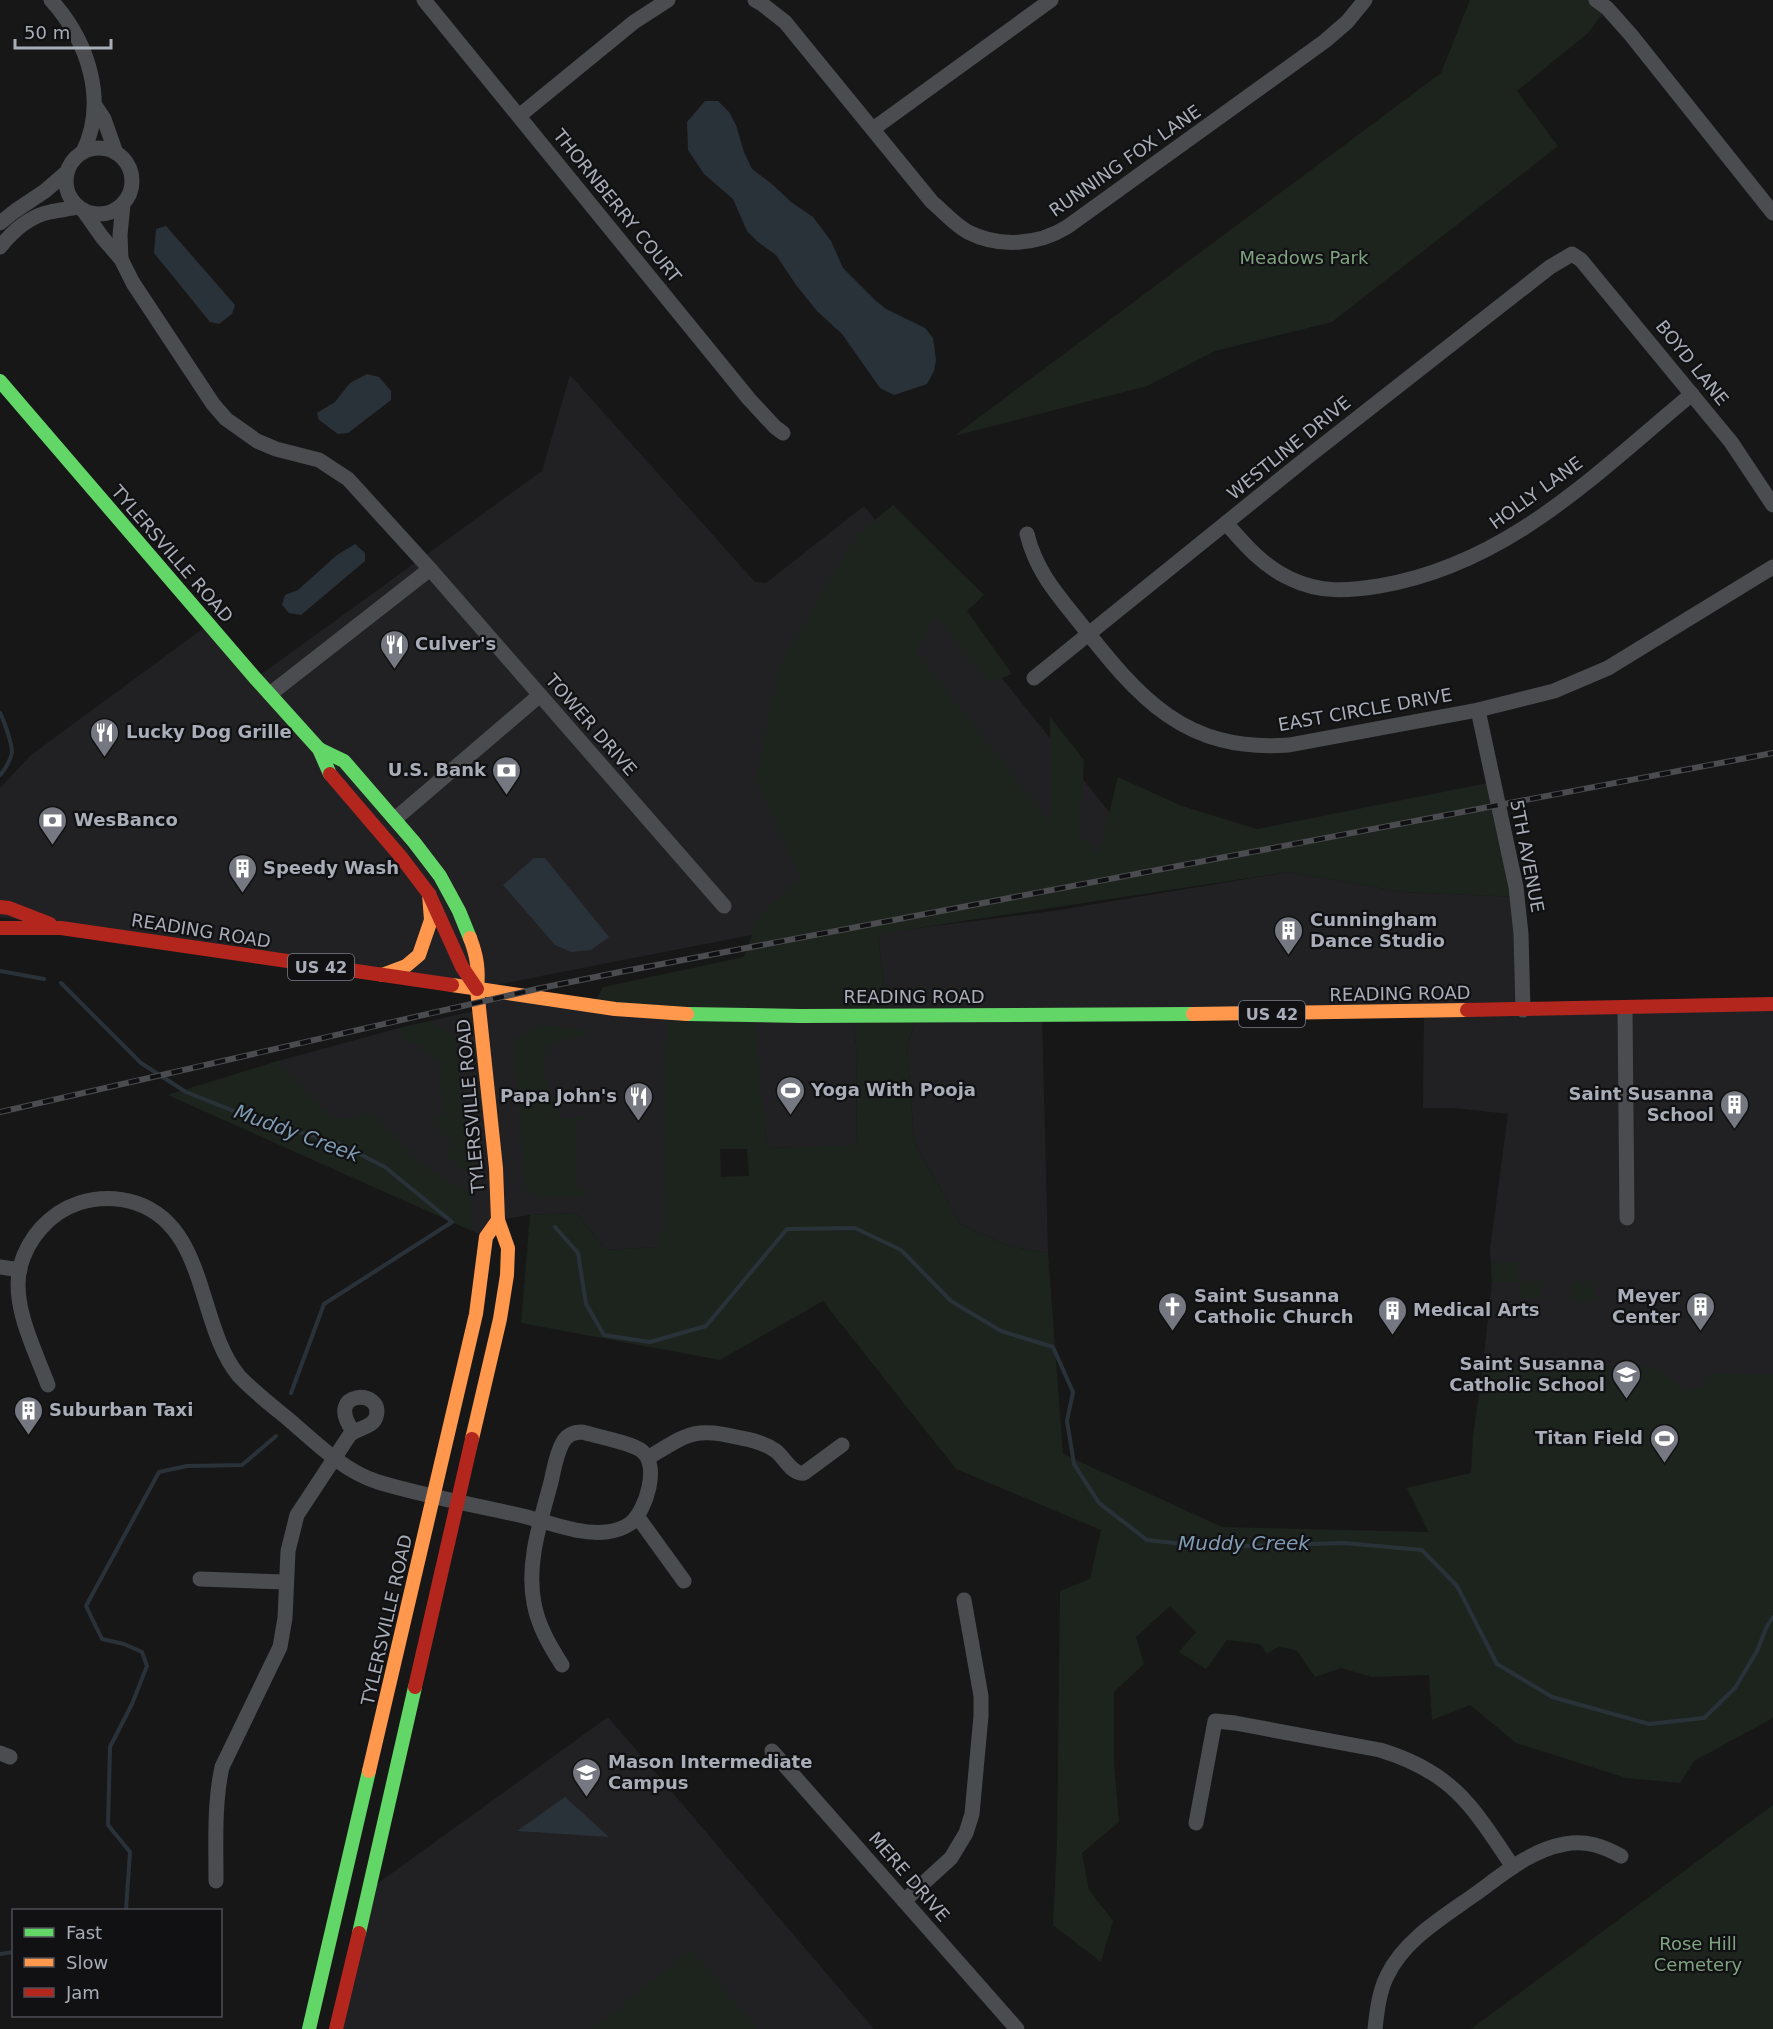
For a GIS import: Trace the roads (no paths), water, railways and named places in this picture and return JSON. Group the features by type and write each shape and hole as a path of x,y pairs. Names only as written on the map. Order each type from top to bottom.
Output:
{"main road":[{"name":"TYLERSVILLE ROAD","path":"0,381 319,749 330,775 401,857 429,894 462,967 477,989"},
{"name":"TYLERSVILLE ROAD","path":"319,749 344,761 395,819 435,870 459,911 475,951 479,970 477,989 496,1168 498,1220 508,1248 501,1319 457,1500 370,1889 336,2029"},
{"path":"379,975 406,966 419,955 431,920 429,894"},
{"name":"READING ROAD","path":"0,907 9,908 61,928"},
{"name":"READING ROAD","path":"0,928 61,928 615,1009 703,1015 1171,1015 1625,1009 1773,1004"},
{"name":"TYLERSVILLE ROAD","path":"309,2029 476,1314 486,1237 498,1220"}],"street":[{"path":"51,0 73,29 90,69 96,107 90,138 83,152"},
{"name":"THORNBERRY COURT","path":"424,0 749,399 783,433"},
{"path":"519,116 634,22 666,0"},
{"name":"RUNNING FOX LANE","path":"755,0 785,22 933,202 953,221 969,232 986,239 1014,243 1050,236 1067,228 1325,41 1347,22 1365,0"},
{"path":"873,129 1051,0"},
{"path":"1596,0 1607,8 1631,35 1773,213"},
{"path":"96,107 104,119 116,153"},
{"path":"0,223 45,191 67,172 76,157 83,152 99,148 116,153 123,159 131,177 128,196 123,204 114,211 104,214 93,214 81,209 48,212 18,229 0,247"},
{"path":"67,172 67,191 122,259"},
{"path":"122,259 120,235 123,204"},
{"name":"BOYD LANE","path":"1572,254 1581,260 1731,442 1773,505"},
{"name":"WESTLINE DRIVE","path":"1034,678 1540,274 1572,254"},
{"name":"TOWER DRIVE","path":"122,259 133,283 213,404 226,419 257,441 276,449 319,460 348,479 724,906"},
{"name":"HOLLY LANE","path":"1226,523 1265,563 1302,584 1318,589 1338,591 1400,583 1469,560 1537,520 1692,394"},
{"name":"EAST CIRCLE DRIVE","path":"1027,534 1039,569 1088,633 1155,708 1205,736 1223,742 1261,746 1289,745 1479,710 1554,691 1608,669 1773,567"},
{"path":"270,694 425,564"},
{"path":"395,819 540,695"},
{"name":"5TH AVENUE","path":"1479,710 1516,887 1521,934 1523,1010"},
{"path":"1625,1009 1627,1218"},
{"path":"48,1385 19,1304 20,1270 24,1256 38,1231 52,1218 77,1204 105,1198 124,1200 159,1215 173,1228 184,1244 229,1361 240,1376 269,1403 350,1469 376,1481 541,1520 583,1531 603,1533 623,1528 637,1516 643,1505 651,1476 651,1466 648,1458 638,1449 582,1432 571,1434 563,1442 559,1452 541,1520 532,1564 531,1583 534,1603 543,1631 562,1665"},
{"path":"0,1267 20,1270"},
{"path":"216,1881 218,1785 222,1767 280,1647 285,1618 289,1542 297,1515 353,1431"},
{"path":"648,1458 684,1437 712,1432 768,1446 800,1474 842,1444"},
{"path":"637,1516 684,1581"},
{"path":"200,1579 286,1582"},
{"path":"904,1901 951,1858 966,1833 972,1814 980,1738 981,1696 964,1600"},
{"path":"1196,1822 1215,1721 1235,1723 1380,1750 1399,1755 1426,1767 1442,1778 1470,1806 1513,1867"},
{"name":"MERE DRIVE","path":"772,1751 1017,2029"},
{"path":"1375,2029 1381,1990 1387,1976 1404,1952 1432,1925 1513,1867 1545,1849 1574,1843 1594,1844 1621,1856"}],"waterway":[{"name":"Muddy Creek","path":"0,713 8,732 12,752 8,764 0,775"},
{"name":"Muddy Creek","path":"0,971 44,979"},
{"name":"Muddy Creek","path":"61,983 141,1063 186,1092 259,1121 338,1143 385,1167 452,1222 324,1304 291,1393"},
{"name":"Muddy Creek","path":"555,1227 578,1253 586,1304 604,1335 650,1342 706,1326 787,1229 855,1228 901,1250 951,1301 1001,1331 1053,1347 1073,1392 1067,1421 1074,1464 1099,1503 1147,1540 1211,1547 1344,1543 1422,1550 1457,1586 1497,1664 1552,1697 1649,1724 1704,1718 1735,1688 1757,1651 1773,1617"},
{"name":"Muddy Creek","path":"126,1909 130,1852 108,1825 110,1747 132,1704 147,1666 142,1652 124,1644 102,1639 86,1606 159,1472 187,1466 242,1465 276,1436"},
{"name":"Muddy Creek","path":"0,1954 12,1952"}],"railway":[{"path":"0,1112 541,988 1773,753"}],"place":[{"name":"Culver's","path":"394,670"},
{"name":"Lucky Dog Grille","path":"105,758"},
{"name":"U.S. Bank","path":"507,796"},
{"name":"WesBanco","path":"53,846"},
{"name":"Speedy Wash","path":"242,894"},
{"name":"Cunningham Dance Studio","path":"1289,956"},
{"name":"Yoga With Pooja","path":"790,1116"},
{"name":"Papa John's","path":"638,1122"},
{"name":"Saint Susanna School","path":"1735,1130"},
{"name":"Saint Susanna Catholic Church","path":"1173,1332"},
{"name":"Meyer Center","path":"1701,1332"},
{"name":"Medical Arts","path":"1392,1336"},
{"name":"Saint Susanna Catholic School","path":"1626,1400"},
{"name":"Suburban Taxi","path":"28,1436"},
{"name":"Titan Field","path":"1664,1464"},
{"name":"Mason Intermediate Campus","path":"587,1798"}],"park label":[{"name":"Meadows Park","path":"1304,258"},
{"name":"Rose Hill Cemetery","path":"1698,1954"}]}
